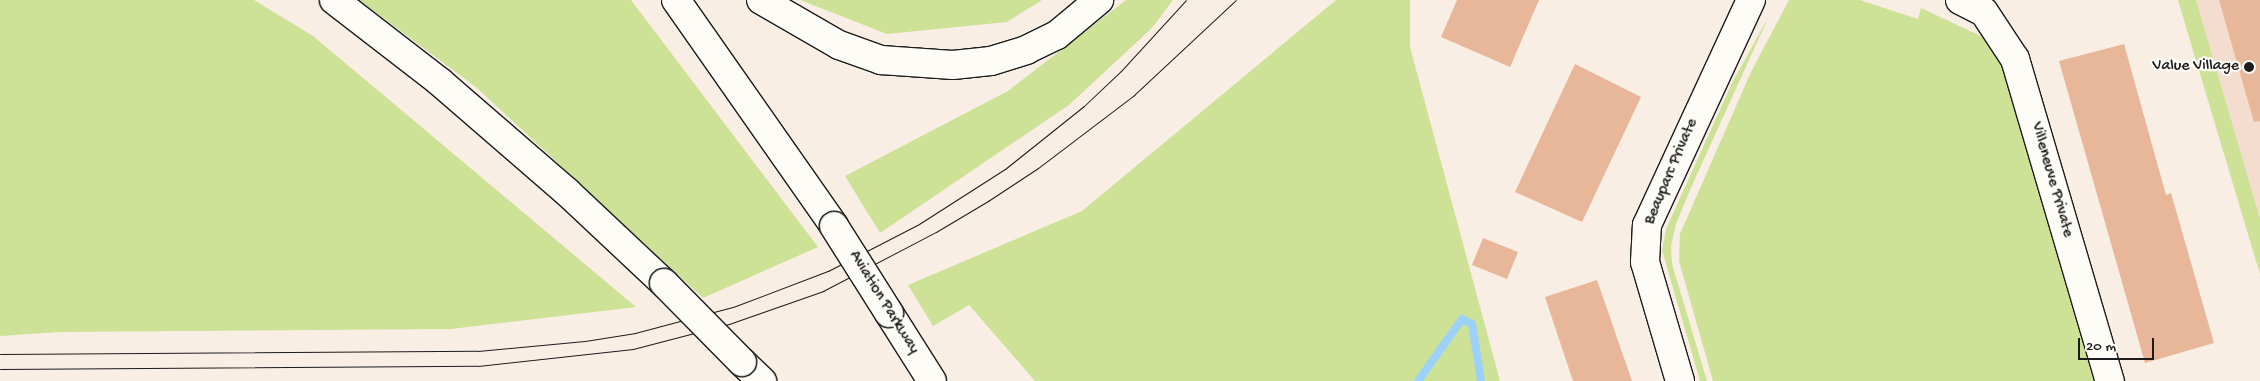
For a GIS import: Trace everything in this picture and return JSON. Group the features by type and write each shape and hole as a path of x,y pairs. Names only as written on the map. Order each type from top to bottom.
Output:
{"main road":[{"path":"334,0 440,82 567,192 664,283 762,381"},
{"name":"Aviation Parkway","path":"676,0 834,226 932,381"},
{"path":"762,0 838,45 881,60 953,65 991,61 1026,50 1057,35 1099,0"},
{"name":"Beauparc Private","path":"1680,381 1645,262 1648,225 1751,0"},
{"name":"Villeneuve Private","path":"1960,0 1984,12 2015,59 2110,381"}],"shaded area":[{"path":"2178,0 2260,0 2260,274"}],"green space":[{"path":"0,0 254,0 313,36 636,307 451,329 61,332 0,336"},
{"path":"359,0 631,0 818,247 703,298 477,88"},
{"path":"800,0 1042,0 1007,22 887,34"},
{"path":"1126,0 1173,0 1152,28 1069,105 880,233 845,176 1008,91"},
{"path":"1336,0 1410,0 1410,47 1500,381 1035,381 969,305 933,326 908,285 1082,211"},
{"path":"1789,0 1860,0 1918,19 1921,8 1987,39 2005,66 2094,381 1713,381 1679,261 1680,234 1751,72"},
{"path":"2178,0 2196,0 2260,219 2260,274"},
{"path":"1769,16 1690,190 1676,224 1671,246 1672,264 1707,381 1700,381 1662,250 1666,229 1732,83"}],"building":[{"path":"1457,0 1539,0 1510,67 1441,37"},
{"name":"Value Village","path":"2219,0 2260,0 2260,121 2254,122"},
{"path":"2124,44 2166,195 2171,193 2214,343 2145,363 2059,61"},
{"path":"1575,64 1641,97 1582,222 1515,192"},
{"path":"1483,238 1518,252 1507,279 1472,265"},
{"path":"1597,280 1632,381 1573,381 1545,297"}],"waterway":[{"path":"1418,381 1462,319 1472,324 1481,381"}],"tram line":[{"path":"0,354 478,351 585,341 635,333 733,307 828,271 919,224 1005,169 1084,106 1121,71 1186,0"},
{"path":"0,369 478,366 633,349 729,324 823,291 936,232 988,201 1038,168 1134,95 1236,0"}],"place":[{"name":"Value Village","path":"2249,67"}]}
